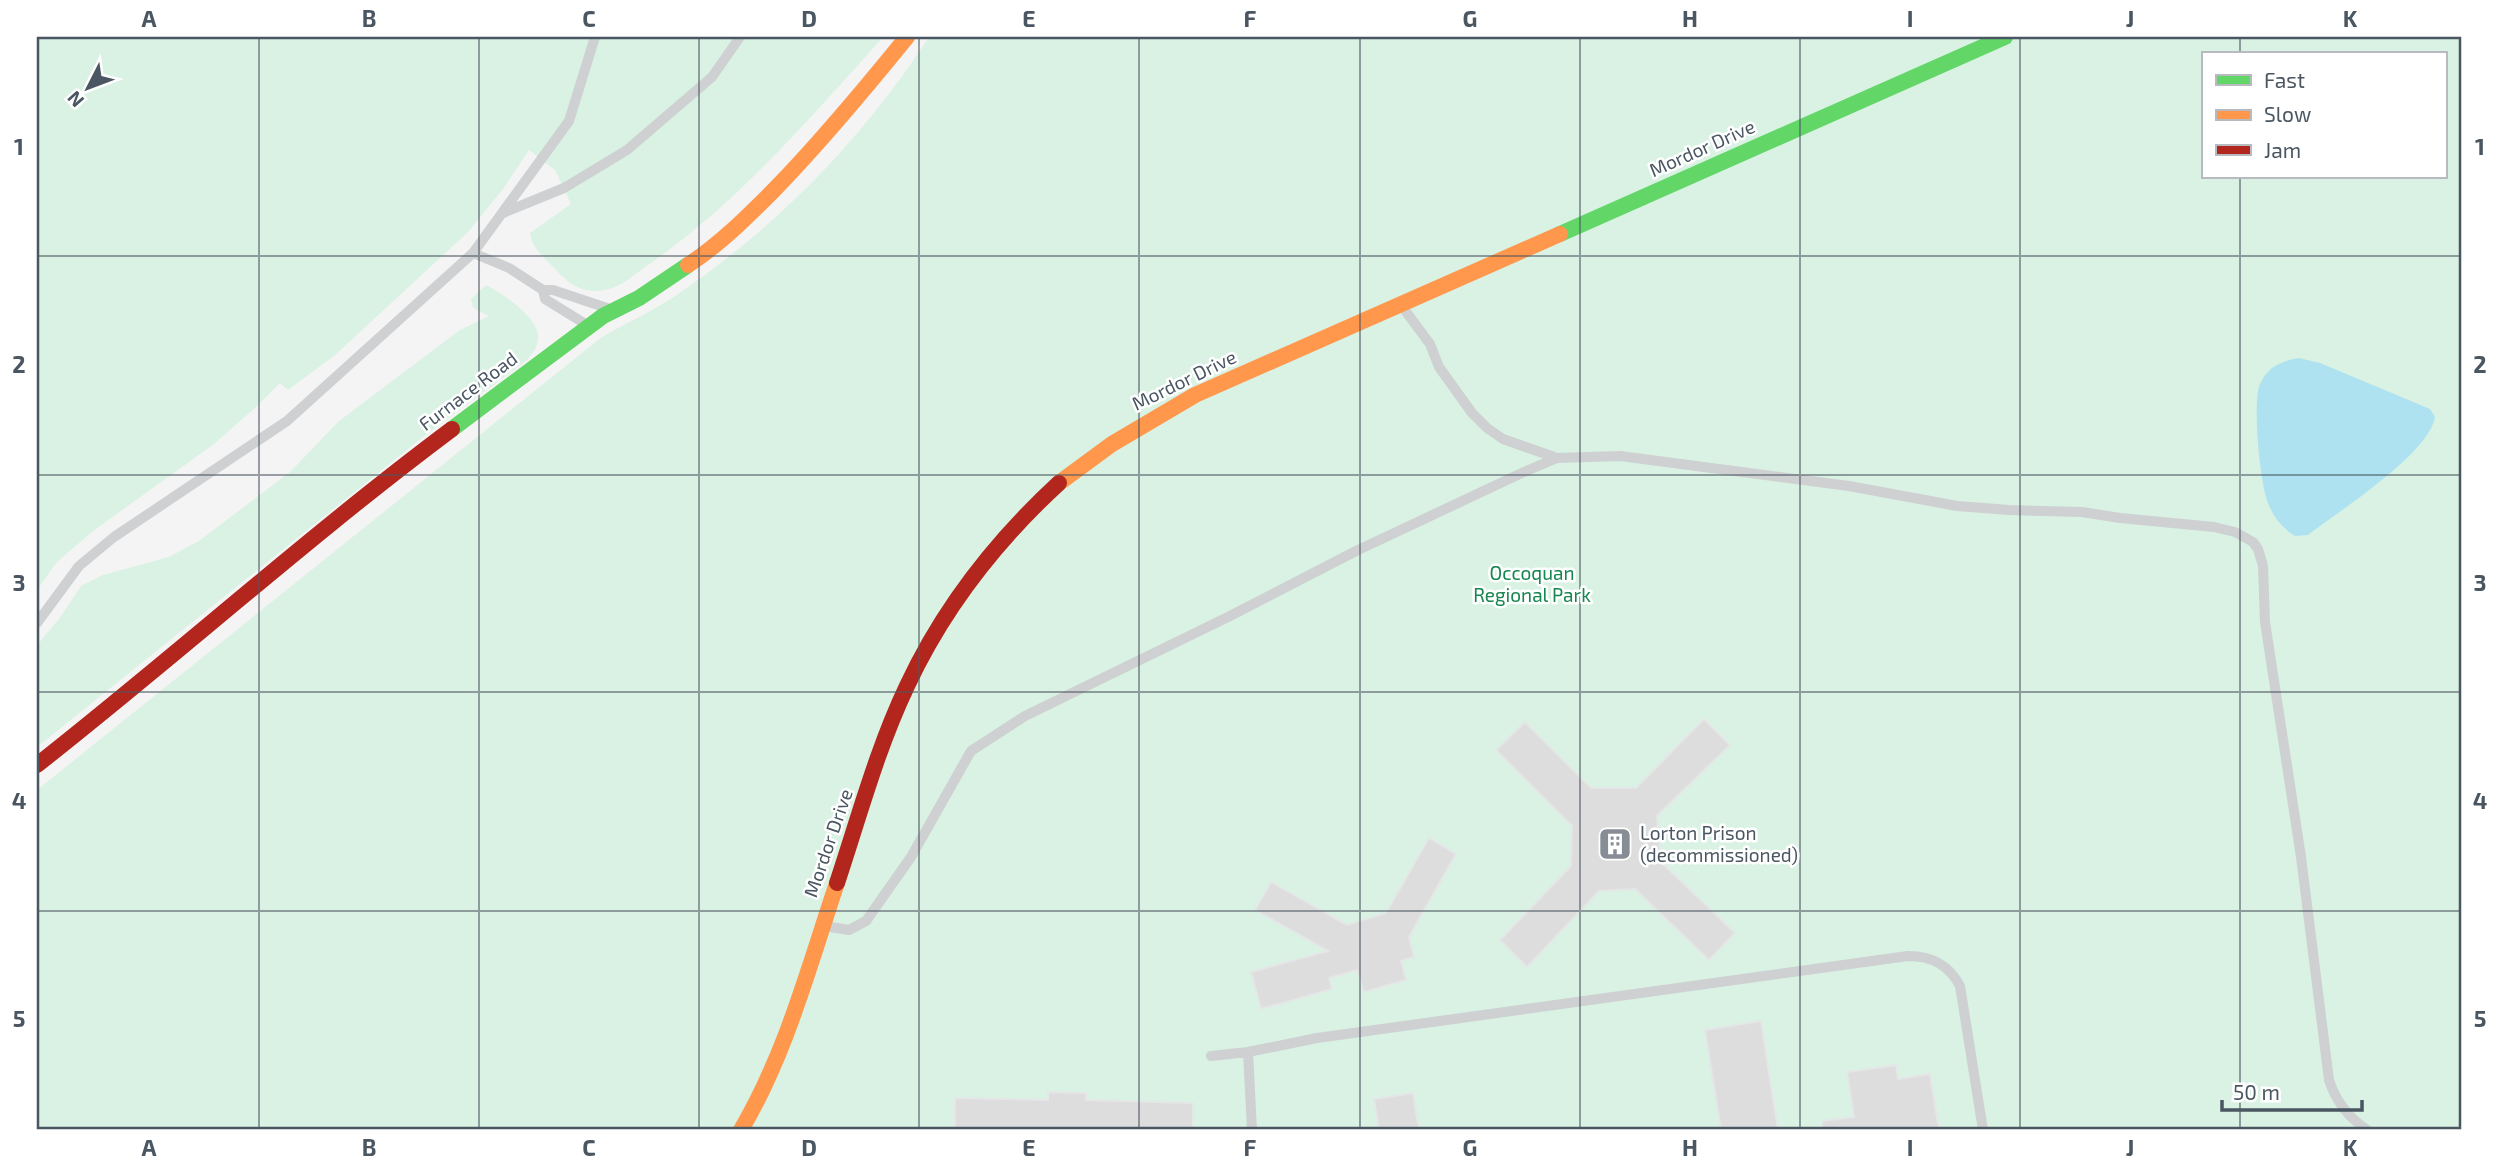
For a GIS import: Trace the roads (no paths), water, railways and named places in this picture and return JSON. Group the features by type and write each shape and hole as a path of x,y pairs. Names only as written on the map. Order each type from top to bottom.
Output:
{"street":[{"name":"Furnace Road","path":"37,765 115,704 261,579 441,437 590,326 701,257 750,214 806,157 907,37"},
{"name":"Mordor Drive","path":"741,1130 775,1065 879,758 905,690 951,607 979,568 1007,534 1066,478 1135,428 1207,390 2005,37"}],"lane":[{"path":"37,623 79,566 114,537 287,421 473,253 569,121 595,37"},
{"path":"502,213 564,188 627,150 712,77 740,37"},
{"path":"473,253 509,268 543,290 553,290 614,310"},
{"path":"543,290 545,299 590,326"},
{"path":"1401,304 1430,344 1439,367 1472,413 1487,428 1503,439 1557,458 1620,456 1849,486 1957,506 2082,512 2214,527 2235,532 2253,542 2263,566 2265,622 2301,858 2329,1080 2333,1094 2344,1111 2367,1130"},
{"path":"822,925 849,930 866,921 911,857 966,757 984,741 1025,716 1356,551 1557,458"},
{"path":"1211,1056 1248,1052 1317,1038 1921,956 1937,961 1947,968 1960,986 1983,1130"},
{"path":"1248,1052 1252,1130"}],"water":[{"path":"2299,358 2320,363 2430,409 2435,417 2429,432 2417,448 2381,481 2308,535 2295,536 2278,522 2265,493 2257,408 2260,384 2267,373 2281,363"}],"place":[{"name":"Lorton Prison (decommissioned)","path":"1615,844"}],"park label":[{"name":"Occoquan Regional Park","path":"1532,584"}]}
